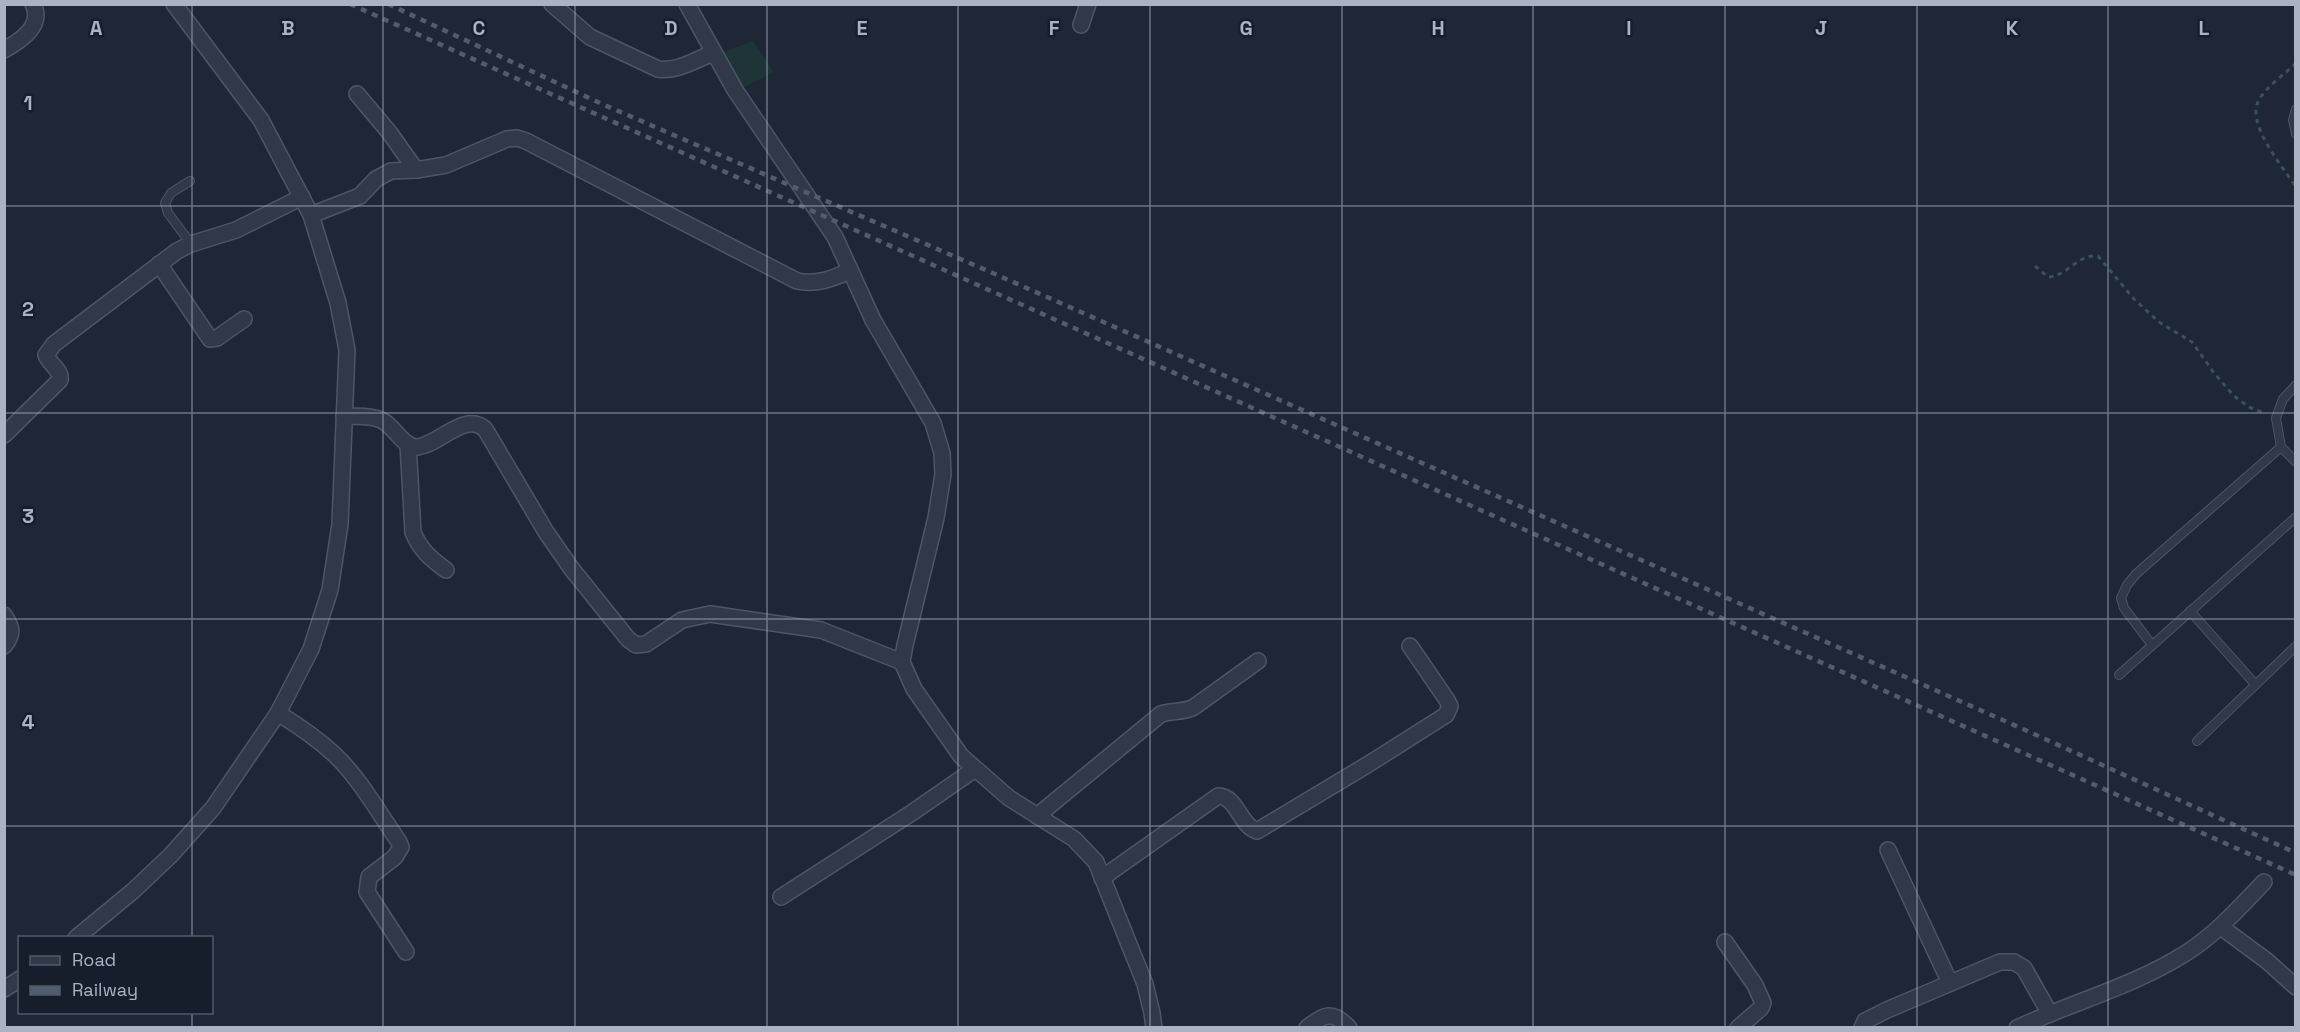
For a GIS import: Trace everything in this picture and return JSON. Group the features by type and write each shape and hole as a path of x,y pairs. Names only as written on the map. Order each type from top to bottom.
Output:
{"street":[{"path":"4,50 20,41 31,31 36,15 33,4"},
{"path":"78,936 133,891 171,855 213,808 278,713 311,649 330,590 340,524 347,350 338,303 310,215 261,120 174,4"},
{"path":"552,4 579,29 595,40 658,69 675,69 713,53"},
{"path":"687,4 735,90 835,237 873,320 933,423 942,453 944,474 902,662 914,689 961,756 1009,798 1074,839 1096,862 1145,984 1154,1028"},
{"path":"1081,25 1088,4"},
{"path":"357,94 389,132 416,170"},
{"path":"310,215 360,196 383,174 391,171 446,165 507,139 518,138 667,212 797,281 820,282 849,271"},
{"path":"4,435 60,380 59,373 46,355 48,349 159,264 191,244 236,230 302,197"},
{"path":"159,264 210,339 217,338 244,319"},
{"path":"344,417 374,417 384,421 408,444 415,447 423,446 472,423 480,424 546,532 585,586 628,639 636,645 646,644 682,620 710,614 821,630 902,662"},
{"path":"408,444 413,532 418,545 427,556 446,570"},
{"path":"4,615 11,626 11,637 4,646"},
{"path":"1102,878 1218,796 1223,796 1228,800 1252,830 1257,831 1446,715 1450,706 1448,700 1410,646"},
{"path":"1037,816 1161,714 1170,711 1188,711 1194,708 1258,661"},
{"path":"278,713 316,738 336,756 352,774 399,842 401,847 395,857 369,877 367,892 406,952"},
{"path":"781,897 975,769"},
{"path":"1888,850 1950,983"},
{"path":"2017,1028 2132,981 2186,954 2221,927 2264,882"},
{"path":"2221,927 2267,961 2295,987"},
{"path":"1725,942 1755,985 1763,1003 1761,1008 1738,1028"},
{"path":"1862,1028 1866,1021 1887,1010 2000,962 2014,962 2024,968 2050,1014"},
{"path":"4,989 18,980"},
{"path":"1307,1028 1325,1015 1334,1016 1349,1028"}],"lane":[{"path":"2295,109 2293,120 2295,134"},
{"path":"189,181 171,193 165,203 168,213 191,244"},
{"path":"2295,385 2283,399 2276,418 2281,447 2295,462"},
{"path":"2152,645 2124,608 2121,598 2127,585 2136,574 2281,447"},
{"path":"2119,675 2295,517"},
{"path":"2190,611 2255,684"},
{"path":"2197,741 2295,646"}],"path":[{"path":"2295,63 2259,99 2255,114 2259,129 2295,187"},
{"path":"2035,266 2048,276 2056,276 2077,261 2090,255 2098,256 2134,300 2159,322 2192,342 2234,396 2249,407 2276,418"}],"green space":[{"path":"753,41 774,72 742,88 719,54"}],"railway":[{"path":"350,4 2296,875"},
{"path":"388,4 602,104 995,274 2023,729 2296,853"}]}
